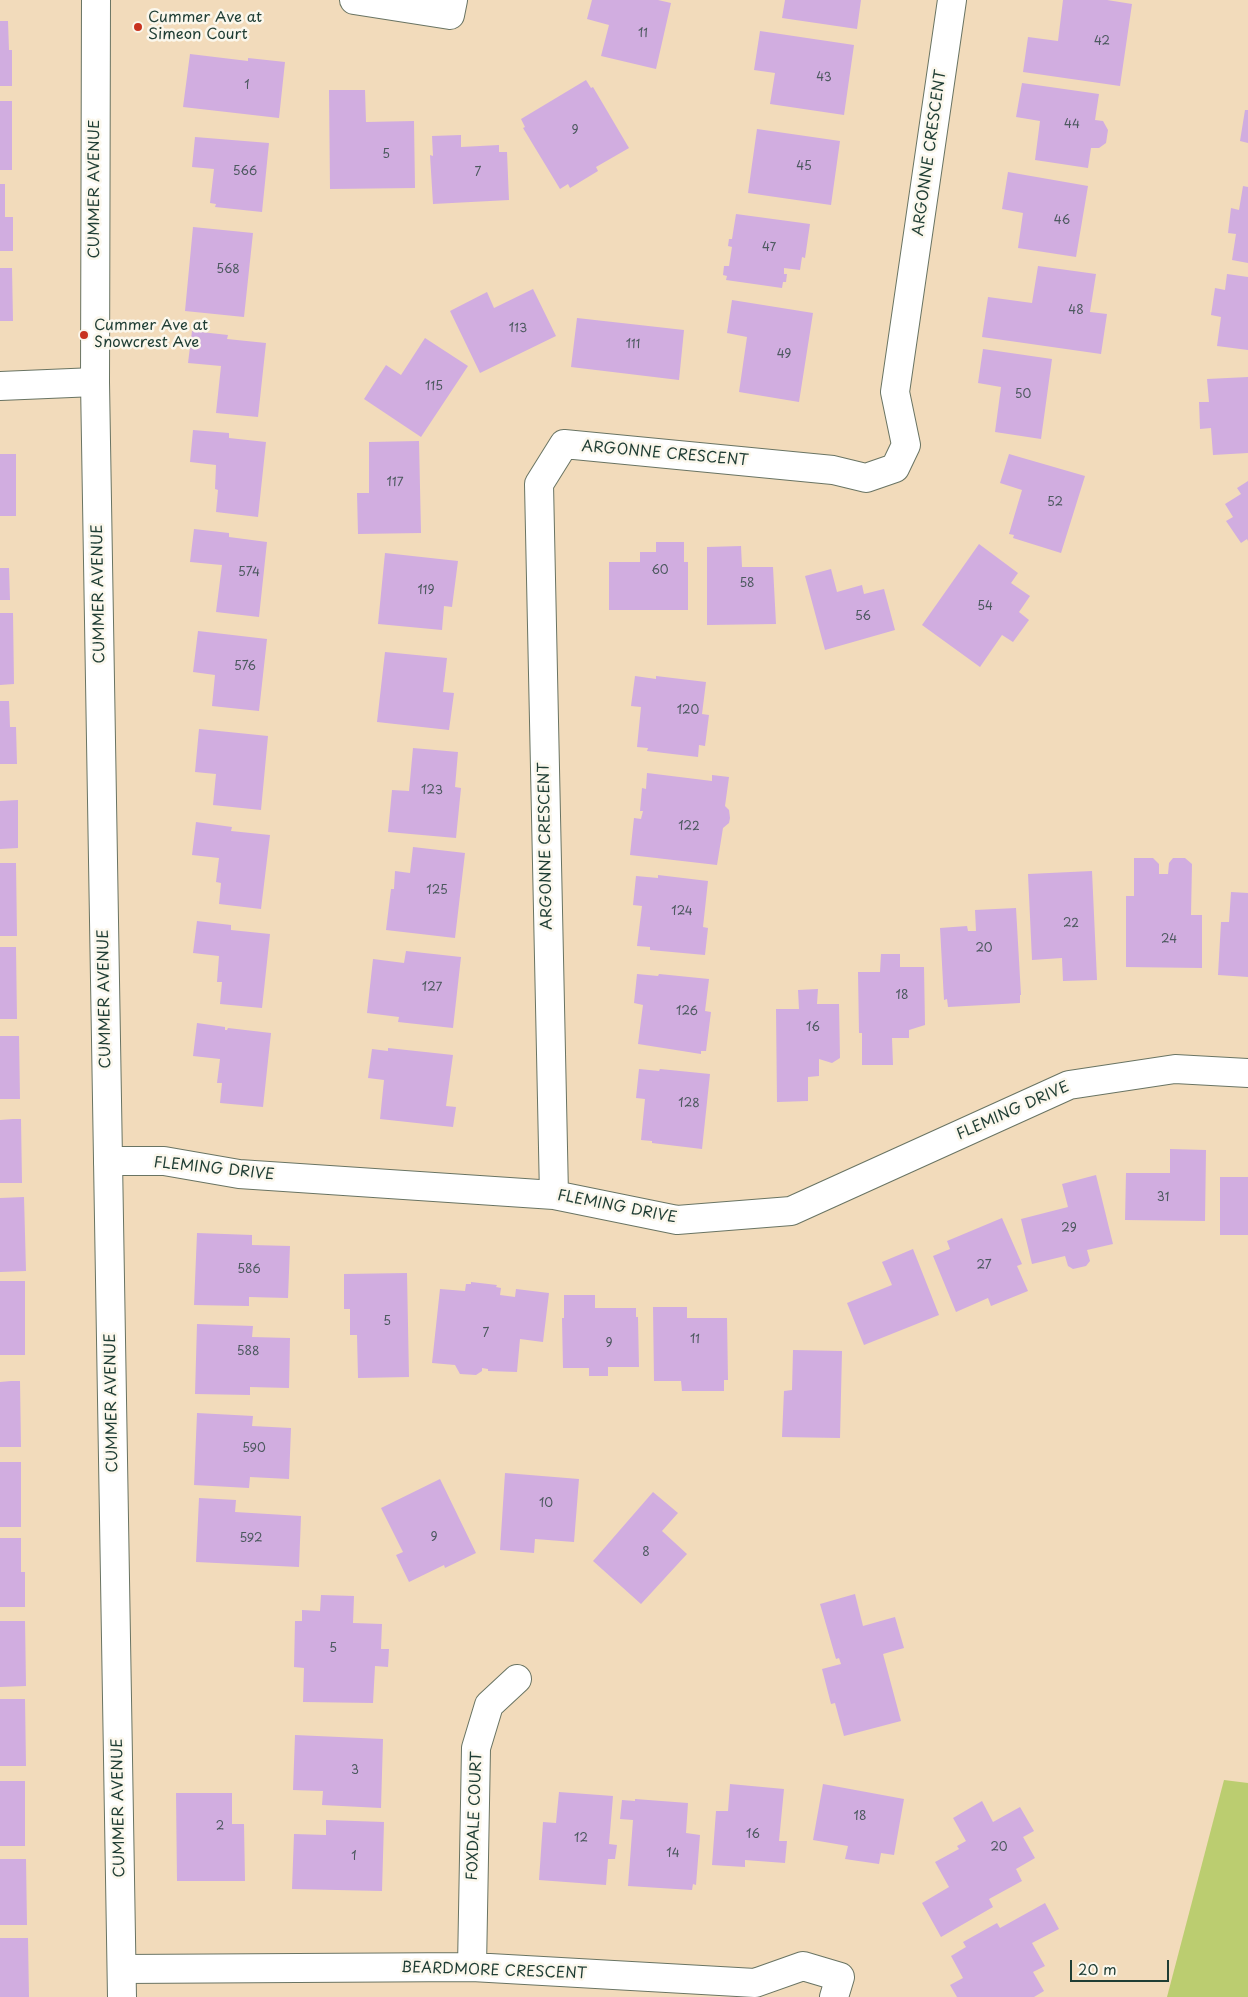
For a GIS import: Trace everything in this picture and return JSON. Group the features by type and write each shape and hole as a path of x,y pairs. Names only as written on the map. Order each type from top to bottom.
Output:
{"street":[{"name":"CUMMER AVENUE","path":"96,0 95,382 122,1997"},
{"path":"354,0 450,15 452,0"},
{"name":"ARGONNE CRESCENT","path":"554,1195 539,484 564,444 833,470 866,478 895,468 906,445 895,392 952,0"},
{"path":"0,386 95,382"},
{"name":"FLEMING DRIVE","path":"108,1161 164,1161 239,1174 554,1195 677,1220 791,1211 1068,1085 1175,1069 1248,1073"},
{"name":"FOXDALE COURT","path":"472,1967 476,1748 489,1705 517,1678"},
{"name":"BEARDMORE CRESCENT","path":"122,1969 472,1967 755,1983 803,1966 840,1977 834,1997"}],"green space":[{"path":"1224,1780 1248,1783 1248,1997 1167,1997"}],"building":[{"path":"592,0 658,0 671,3 656,69 601,56 609,25 587,19"},
{"path":"785,0 861,0 857,29 782,18"},
{"path":"1063,0 1107,0 1132,4 1120,86 1023,72 1028,37 1058,41"},
{"path":"0,21 8,21 9,50 12,50 12,86 0,86"},
{"path":"760,31 854,45 844,115 770,104 775,73 754,70"},
{"path":"190,54 248,61 248,58 285,62 279,118 183,107"},
{"path":"586,80 591,88 593,87 629,148 596,167 598,171 570,188 568,184 560,189 523,128 525,127 521,119"},
{"path":"1022,83 1099,94 1095,120 1103,121 1108,130 1106,143 1099,148 1091,148 1088,168 1035,160 1040,121 1016,117"},
{"path":"329,90 365,90 366,122 414,121 415,188 330,189"},
{"path":"0,101 12,101 12,170 0,170"},
{"path":"1245,110 1248,110 1248,143 1240,141"},
{"path":"757,129 840,141 831,205 748,193"},
{"path":"461,135 461,147 499,145 499,152 507,152 509,200 433,204 430,155 433,156 432,136"},
{"path":"195,137 269,143 262,212 215,207 216,204 210,203 214,169 192,167"},
{"path":"1008,172 1088,186 1076,257 1018,248 1023,213 1002,209"},
{"path":"0,184 5,184 5,217 13,217 13,251 0,251"},
{"path":"1243,186 1248,187 1248,263 1232,260 1236,234 1228,233 1231,208 1239,210"},
{"path":"736,214 810,224 805,258 802,257 800,270 784,268 784,274 787,274 786,282 783,282 782,288 726,280 727,276 723,275 724,266 729,266 732,247 728,246 729,239 732,239"},
{"path":"193,227 253,233 244,317 185,311"},
{"path":"1038,266 1096,274 1090,312 1107,314 1101,354 982,337 988,297 1032,303"},
{"path":"0,268 12,268 13,321 0,321"},
{"path":"1227,274 1248,277 1248,350 1217,346 1221,317 1211,315 1215,288 1225,290"},
{"path":"533,289 556,336 480,373 450,311 487,292 494,308"},
{"path":"732,300 813,313 799,402 739,392 747,337 727,333"},
{"path":"577,318 684,330 679,380 571,367"},
{"path":"192,331 228,335 227,339 266,343 258,417 216,413 221,366 188,363"},
{"path":"425,338 468,366 421,437 364,399 386,365 401,375"},
{"path":"983,349 1052,359 1041,439 995,432 1001,387 978,383"},
{"path":"1248,377 1248,453 1213,455 1211,428 1200,429 1199,402 1209,402 1207,379"},
{"path":"193,430 229,433 229,438 266,442 258,517 216,512 218,490 215,489 216,465 190,462"},
{"path":"419,441 421,533 358,534 357,493 369,493 369,442"},
{"path":"0,454 16,454 16,516 0,516"},
{"path":"1009,454 1085,476 1061,553 1013,538 1014,535 1009,534 1022,490 1000,483"},
{"path":"1248,481 1248,541 1247,539 1241,543 1226,521 1233,517 1225,504 1241,494 1237,488"},
{"path":"194,529 229,533 229,537 267,542 259,617 216,612 222,565 190,562"},
{"path":"656,542 684,542 684,562 688,562 688,610 609,610 609,562 640,562 640,552 656,552"},
{"path":"979,544 1018,573 1011,583 1030,596 1019,612 1029,620 1013,642 1002,635 980,667 922,625"},
{"path":"741,546 742,567 773,567 776,624 707,625 707,547"},
{"path":"385,553 458,561 452,607 444,606 442,630 378,624"},
{"path":"0,568 9,568 10,600 0,600"},
{"path":"831,569 837,592 862,585 864,594 884,589 895,630 825,650 805,576"},
{"path":"0,613 13,613 14,684 0,685"},
{"path":"198,631 267,639 259,711 212,706 215,675 193,672"},
{"path":"385,652 447,658 443,692 454,693 449,730 377,722"},
{"path":"635,676 656,679 656,676 706,682 702,714 709,715 705,746 699,745 698,757 647,751 648,748 637,747 641,707 631,706"},
{"path":"0,701 9,701 10,727 16,727 17,764 0,764"},
{"path":"199,729 268,736 261,810 213,805 216,774 195,772"},
{"path":"413,748 458,752 455,787 461,788 456,838 388,832 392,790 409,791"},
{"path":"647,773 712,781 712,775 729,777 725,806 729,810 730,818 729,823 723,828 717,865 630,855 634,818 641,819 643,811 640,811 642,788 646,789"},
{"path":"18,800 18,848 0,849 0,801"},
{"path":"196,822 232,827 231,831 270,835 261,909 219,904 221,883 216,882 219,858 192,855"},
{"path":"413,847 465,853 455,938 386,930 391,889 394,889 395,871 410,873"},
{"path":"1134,858 1153,858 1159,864 1159,874 1168,874 1169,863 1173,858 1185,858 1192,864 1191,915 1202,915 1202,968 1126,967 1126,896 1134,896"},
{"path":"0,863 16,863 17,936 0,936"},
{"path":"1092,871 1097,980 1063,981 1062,958 1032,960 1028,874"},
{"path":"658,875 708,881 703,927 708,928 705,955 650,950 650,947 637,946 642,906 633,905 636,876 658,878"},
{"path":"1231,892 1248,893 1248,977 1218,975 1221,922 1229,922"},
{"path":"1016,908 1020,1003 948,1007 947,999 944,1000 940,928 967,926 968,931 976,931 975,910"},
{"path":"197,921 231,925 231,930 270,934 262,1008 220,1004 222,982 217,982 219,956 193,953"},
{"path":"0,947 16,947 17,1019 0,1019"},
{"path":"406,951 461,957 453,1028 398,1022 399,1017 367,1013 373,959 404,963"},
{"path":"881,954 900,954 900,967 924,967 925,1025 909,1030 909,1038 892,1038 893,1065 862,1065 862,1033 859,1033 858,972 880,972"},
{"path":"637,974 658,976 659,974 709,979 705,1011 711,1012 706,1051 701,1051 701,1054 638,1044 643,1005 634,1003"},
{"path":"818,989 817,1004 839,1004 840,1058 832,1063 819,1059 819,1076 808,1077 808,1101 777,1102 776,1009 799,1009 798,990"},
{"path":"197,1023 225,1027 225,1030 228,1028 271,1033 263,1107 220,1103 222,1083 217,1083 220,1059 193,1056"},
{"path":"0,1036 19,1036 20,1099 0,1099"},
{"path":"388,1048 453,1055 446,1106 456,1107 453,1127 380,1119 384,1080 368,1078 372,1049 388,1051"},
{"path":"639,1069 710,1074 702,1149 641,1140 645,1099 636,1098"},
{"path":"21,1119 22,1183 0,1183 0,1120"},
{"path":"1170,1149 1206,1150 1205,1221 1125,1220 1126,1173 1170,1173"},
{"path":"1096,1175 1113,1244 1087,1250 1090,1261 1086,1266 1073,1269 1068,1266 1065,1256 1032,1264 1021,1219 1068,1207 1062,1184"},
{"path":"1220,1177 1248,1177 1248,1235 1220,1235"},
{"path":"24,1197 26,1271 0,1272 0,1198"},
{"path":"1002,1218 1022,1264 1017,1266 1028,1291 991,1306 988,1298 956,1312 933,1256 950,1249 947,1241"},
{"path":"197,1233 252,1235 252,1245 290,1246 288,1298 249,1297 249,1306 194,1305"},
{"path":"913,1249 939,1315 864,1345 847,1303 892,1285 882,1262"},
{"path":"407,1273 409,1377 358,1378 357,1335 350,1335 350,1309 344,1309 344,1274"},
{"path":"0,1281 25,1281 25,1355 0,1355"},
{"path":"471,1282 497,1285 496,1287 501,1288 500,1295 515,1297 516,1289 549,1293 543,1342 520,1339 517,1372 488,1371 488,1369 482,1368 482,1371 476,1375 460,1374 455,1365 432,1363 440,1289 465,1291 466,1284 471,1284"},
{"path":"564,1295 595,1295 595,1308 636,1308 636,1317 638,1317 639,1367 608,1367 608,1376 589,1376 589,1368 563,1368 562,1318 564,1318"},
{"path":"653,1307 687,1307 687,1318 727,1318 728,1380 724,1380 724,1391 682,1391 681,1381 654,1381"},
{"path":"197,1324 253,1326 252,1337 290,1338 289,1388 250,1387 250,1395 195,1394"},
{"path":"793,1350 842,1351 840,1438 782,1437 784,1391 792,1390"},
{"path":"20,1381 21,1447 0,1447 0,1382"},
{"path":"197,1413 253,1416 252,1426 291,1428 289,1479 250,1477 249,1488 194,1485"},
{"path":"0,1462 21,1462 21,1527 0,1527"},
{"path":"505,1473 579,1479 574,1542 535,1539 534,1553 500,1550"},
{"path":"440,1479 476,1553 445,1568 444,1565 409,1582 396,1555 403,1552 381,1508"},
{"path":"653,1492 678,1513 662,1531 687,1554 641,1604 593,1561"},
{"path":"199,1498 236,1500 235,1512 301,1516 299,1567 196,1562"},
{"path":"0,1538 21,1538 21,1572 25,1572 25,1607 0,1607"},
{"path":"855,1594 863,1626 895,1617 904,1648 883,1654 901,1721 844,1736 835,1703 831,1704 822,1669 841,1664 839,1658 836,1659 820,1604"},
{"path":"321,1595 354,1596 353,1623 382,1624 381,1649 389,1649 388,1667 375,1666 373,1703 303,1702 304,1668 294,1667 295,1621 302,1621 302,1610 320,1611"},
{"path":"0,1621 25,1621 26,1686 0,1687"},
{"path":"0,1699 25,1699 26,1766 0,1766"},
{"path":"295,1735 383,1739 381,1808 322,1805 323,1791 293,1790"},
{"path":"0,1781 25,1781 25,1846 0,1846"},
{"path":"730,1784 784,1789 779,1841 787,1841 785,1863 745,1860 745,1867 712,1865 716,1811 728,1811"},
{"path":"823,1784 904,1799 894,1855 881,1853 879,1864 845,1859 848,1846 813,1840"},
{"path":"559,1792 613,1796 609,1844 617,1845 615,1859 608,1859 606,1885 539,1880 543,1822 556,1823"},
{"path":"176,1793 232,1793 232,1824 244,1824 245,1881 177,1881"},
{"path":"635,1799 688,1803 686,1833 700,1835 696,1885 693,1884 692,1890 628,1886 633,1820 620,1819 622,1800 635,1801"},
{"path":"982,1801 993,1822 1020,1807 1034,1831 1023,1837 1035,1858 1016,1869 1022,1881 989,1899 993,1907 941,1937 922,1903 949,1887 935,1862 959,1849 957,1846 966,1841 953,1818"},
{"path":"326,1820 384,1822 382,1891 292,1889 294,1834 326,1835"},
{"path":"0,1859 26,1859 27,1925 0,1925"},
{"path":"1045,1903 1059,1929 1032,1943 1045,1966 1033,1972 1044,1991 1034,1997 957,1997 950,1985 963,1978 951,1956 966,1947 963,1942 997,1923 1000,1928"},
{"path":"0,1938 28,1938 29,1997 0,1997"}],"place":[{"name":"Cummer Ave at Simeon Court","path":"138,27"},
{"name":"Cummer Ave at Snowcrest Ave","path":"84,335"}]}
